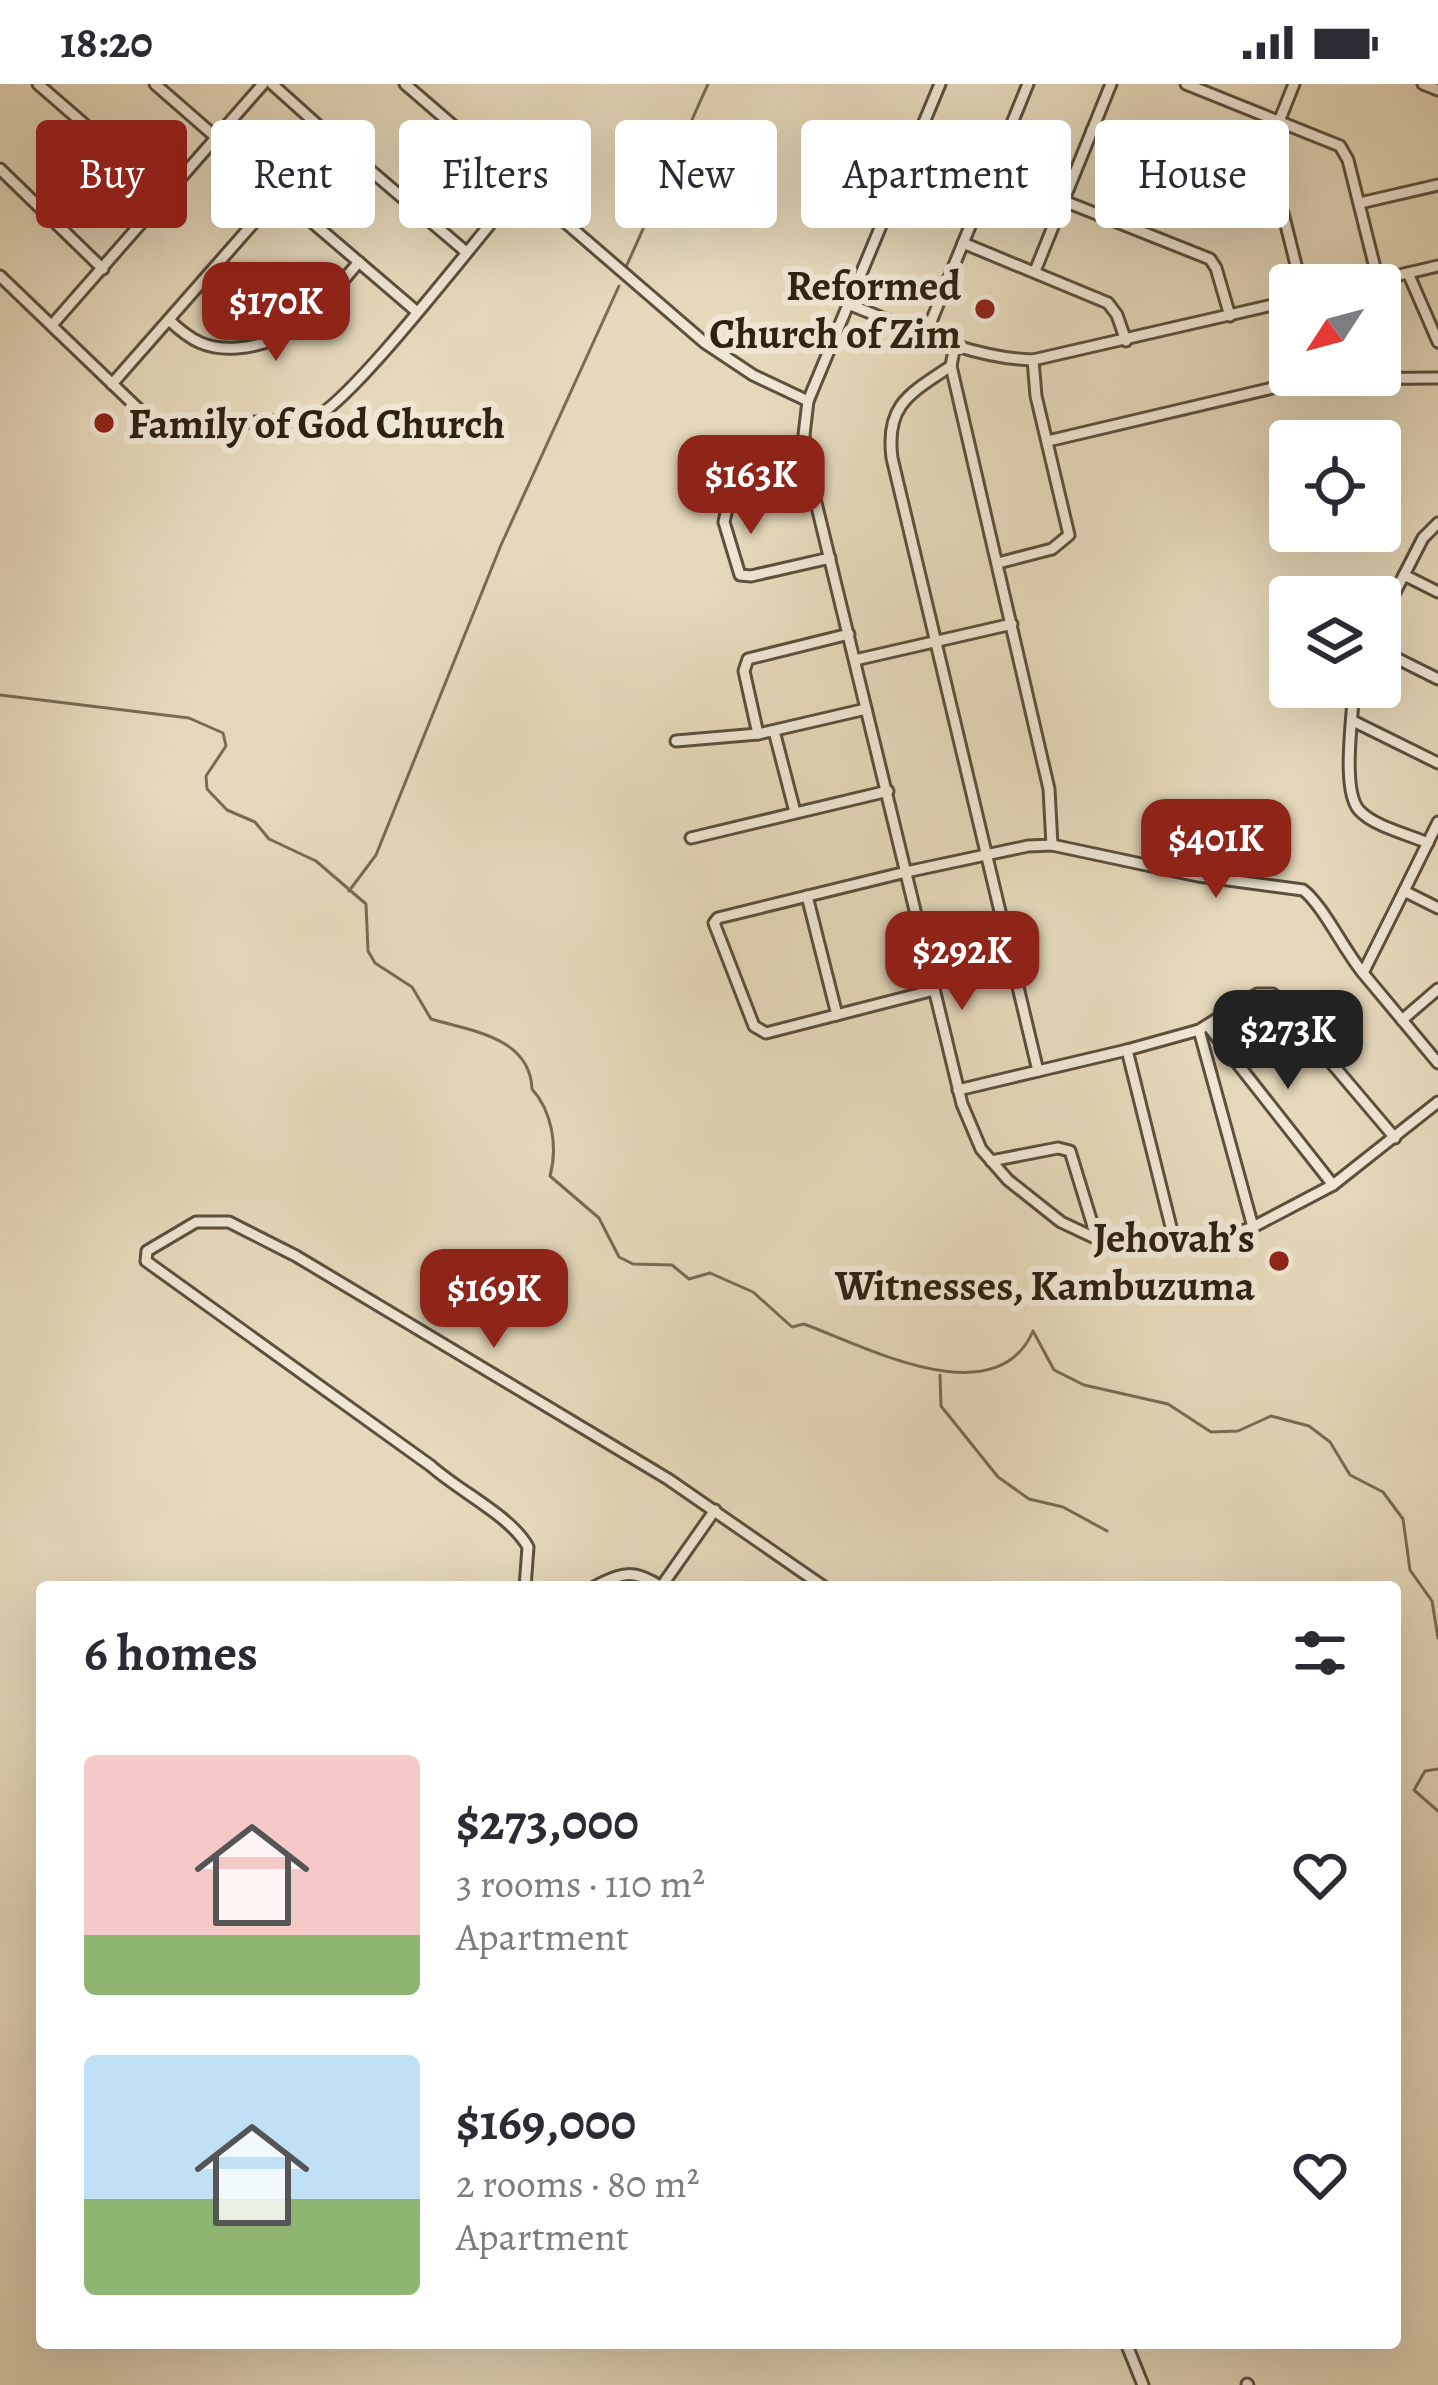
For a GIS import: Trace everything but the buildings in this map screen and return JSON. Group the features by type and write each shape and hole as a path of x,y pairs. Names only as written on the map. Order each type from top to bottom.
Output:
{"street":[{"path":"38,84 79,120"},
{"path":"155,84 211,133"},
{"path":"235,120 267,84 311,120"},
{"path":"405,84 446,120"},
{"path":"940,84 808,401 804,435 811,482 973,1136 991,1161 1045,1211 1097,1238 1176,1247 1214,1243 1334,1185 1438,1102"},
{"path":"926,334 1028,84"},
{"path":"1071,183 1111,84"},
{"path":"1186,84 1340,146 1348,160 1374,264"},
{"path":"1280,119 1294,84"},
{"path":"1423,84 1438,90"},
{"path":"1092,130 1274,200 1283,213 1296,264"},
{"path":"187,174 211,147"},
{"path":"0,169 103,269"},
{"path":"375,173 465,250"},
{"path":"1360,203 1438,184"},
{"path":"1071,204 1210,259 1231,316"},
{"path":"52,325 139,228"},
{"path":"112,384 249,228"},
{"path":"318,228 416,311"},
{"path":"0,276 161,427 311,419 336,405 485,228"},
{"path":"570,228 705,343 753,375 808,401"},
{"path":"1035,272 1053,228"},
{"path":"963,243 1108,303 1126,341"},
{"path":"169,320 208,347 257,346 282,339 359,262"},
{"path":"1401,275 1438,266"},
{"path":"1408,273 1438,342"},
{"path":"848,304 956,345 998,357 1033,360 1269,306"},
{"path":"956,345 951,366 1049,789 1052,845"},
{"path":"998,563 1052,549 1069,535 1034,387 1033,360"},
{"path":"951,366 898,407 891,432 892,458 1038,1071"},
{"path":"1048,441 1311,380 1438,378"},
{"path":"811,482 728,504 724,522 740,575 830,558"},
{"path":"1401,580 1423,538 1438,523"},
{"path":"1404,574 1438,592"},
{"path":"855,660 1012,624"},
{"path":"758,734 744,671 748,659 848,634"},
{"path":"1401,660 1438,679"},
{"path":"1353,708 1350,789 1356,807 1427,843"},
{"path":"676,741 758,734 866,709"},
{"path":"1353,721 1438,763"},
{"path":"774,731 795,812"},
{"path":"691,838 887,791"},
{"path":"1363,973 1438,822"},
{"path":"934,991 766,1033 754,1026 714,923 718,918 906,872 1052,845 1176,872 1303,890 1316,901 1340,944 1438,1063"},
{"path":"1405,891 1438,908"},
{"path":"807,896 837,1015"},
{"path":"1402,1020 1438,989"},
{"path":"958,1090 1203,1028 1257,994 1274,994 1395,1138"},
{"path":"1203,1028 1334,1185"},
{"path":"1203,1028 1252,1226"},
{"path":"1127,1050 1176,1247"},
{"path":"991,1161 1058,1148 1070,1151 1097,1238"},
{"path":"525,1581 528,1547 508,1521 458,1490 146,1261 147,1251 196,1222 229,1222 296,1256 715,1510 816,1581"},
{"path":"665,1581 715,1510"},
{"path":"608,1581 628,1572 652,1581"},
{"path":"1128,2349 1143,2385"}],"waterway":[{"path":"626,267 708,84"},
{"path":"349,891 376,855 501,545 619,286"},
{"path":"0,695 189,718 223,733 226,746 206,776 207,789 227,810 255,822 269,839 316,861 366,904 368,951 375,963 412,987 431,1019 496,1039 521,1058 552,1130 550,1176 599,1218 619,1257 633,1264 672,1265 689,1279 710,1273 753,1292 792,1327 804,1324 927,1368 990,1369 1015,1356 1033,1331 1054,1370 1084,1385 1168,1404 1211,1432 1238,1431 1271,1416 1309,1426 1330,1442 1350,1475 1383,1492 1403,1519 1410,1570 1432,1601 1438,1638"},
{"path":"940,1375 941,1406 998,1477 1029,1499 1063,1507 1107,1531"},
{"path":"1438,1769 1425,1771 1414,1790 1438,1811"}],"place":[{"name":"Reformed Church of Zim","path":"985,309"},
{"name":"Family of God Church","path":"104,423"},
{"name":"Jehovah’s Witnesses, Kambuzuma","path":"1279,1261"}]}
